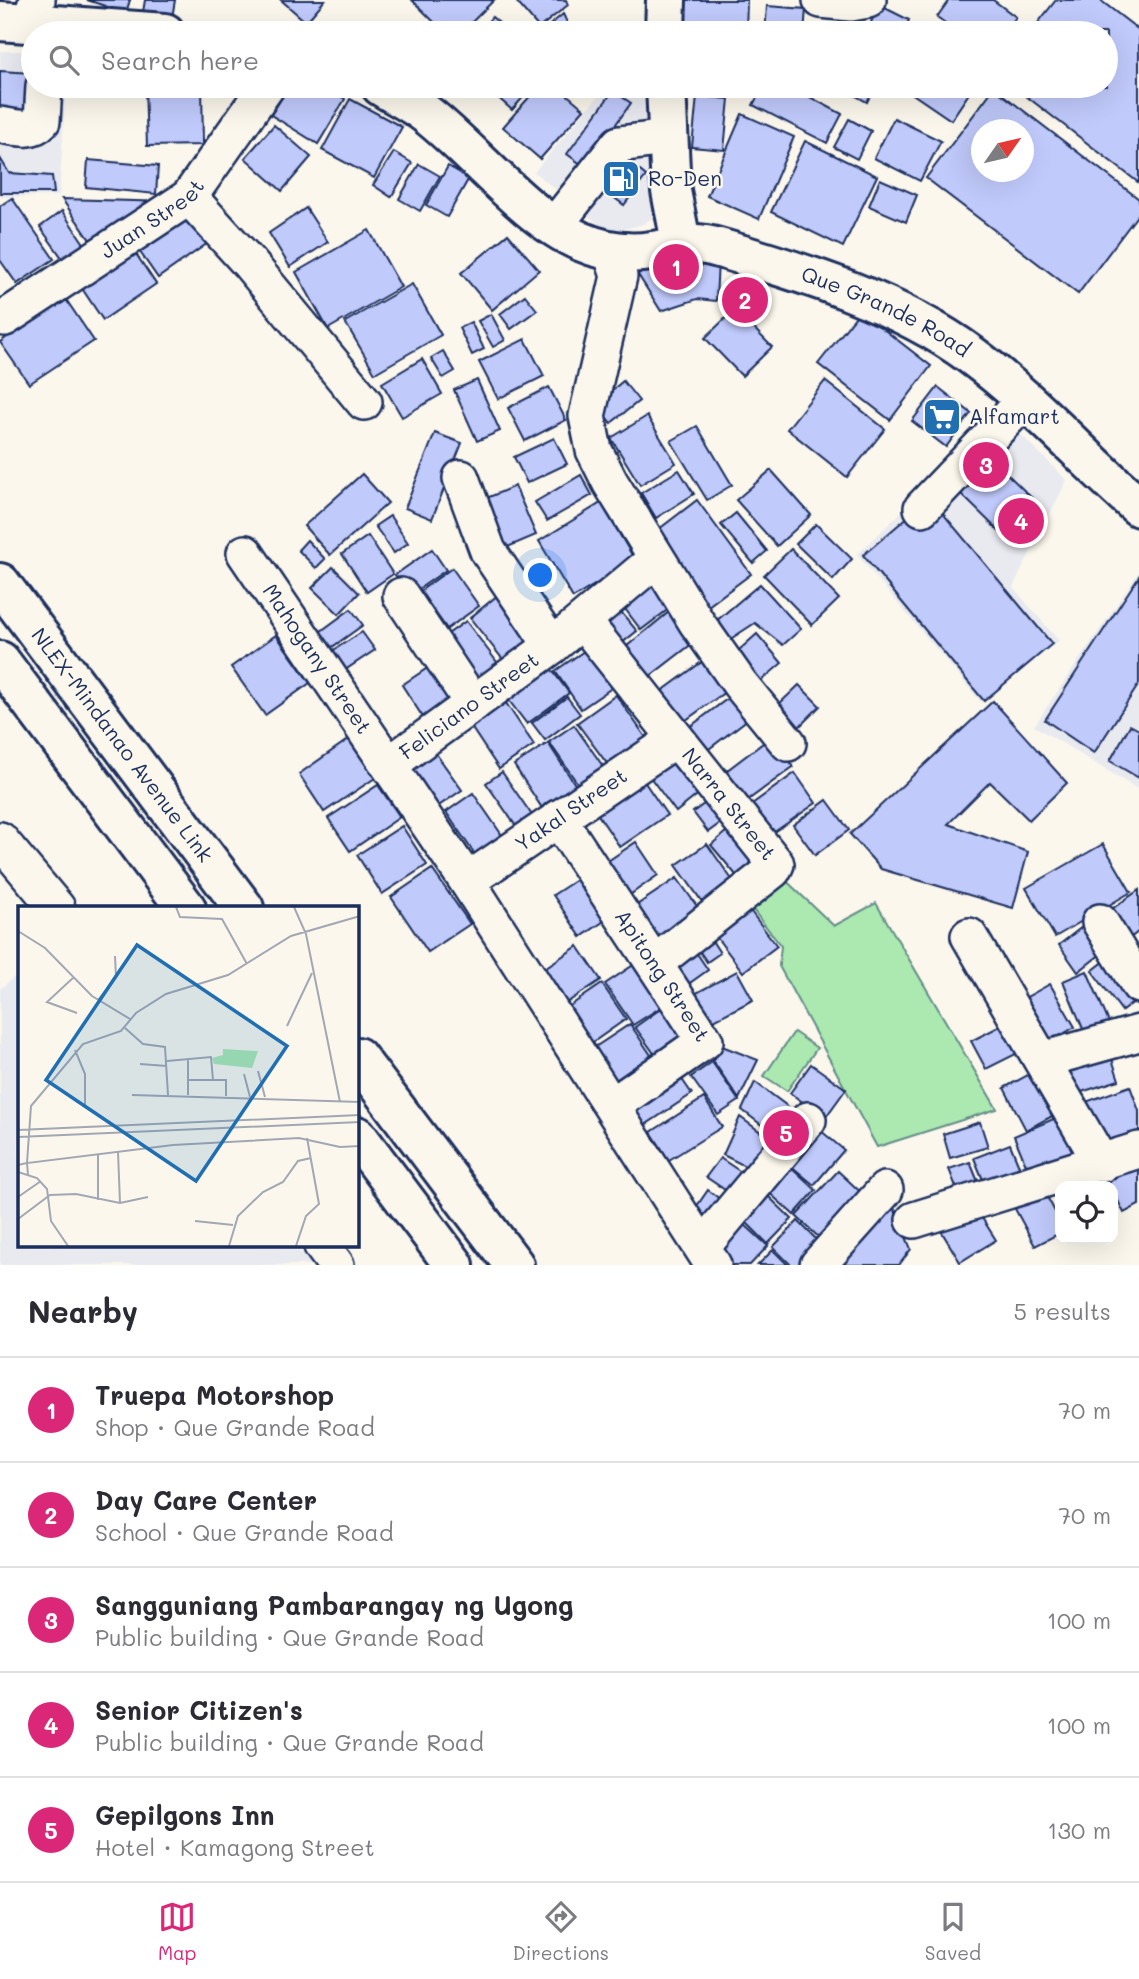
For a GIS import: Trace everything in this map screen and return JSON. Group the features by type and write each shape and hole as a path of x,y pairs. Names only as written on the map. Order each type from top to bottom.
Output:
{"main road":[{"path":"665,21 666,0"},
{"name":"Que Grande Road","path":"400,98 424,113 535,211 578,240 611,252 652,251 681,242 710,245 742,254 899,312 969,353 1026,399 1139,507"},
{"path":"666,98 671,191 681,242"},
{"name":"NLEX-Mindanao Avenue Link","path":"0,583 242,906"},
{"path":"0,661 184,906"},
{"path":"359,1060 514,1265"},
{"path":"359,1139 454,1265"}],"street":[{"path":"821,0 851,3 868,0"},
{"path":"0,125 30,129 38,125 42,121 43,98"},
{"name":"Juan Street","path":"5,318 189,197 259,98"},
{"path":"555,225 619,144 667,138"},
{"path":"189,197 250,264 364,402"},
{"path":"611,252 619,276 587,416 594,450 656,559 740,684 788,743"},
{"path":"922,508 1026,399"},
{"path":"461,478 488,551 552,646"},
{"name":"Mahogany Street","path":"245,553 390,764"},
{"name":"Feliciano Street","path":"656,559 552,646 390,764 613,1105 708,1256"},
{"path":"401,596 474,704"},
{"name":"Narra Street","path":"583,621 776,864 773,870 655,963"},
{"name":"Yakal Street","path":"467,881 676,739"},
{"name":"Apitong Street","path":"558,818 705,1041 613,1105"},
{"path":"0,840 55,906"},
{"path":"1100,922 1139,985"},
{"path":"969,936 1102,1164"},
{"path":"1042,1060 1139,1033"},
{"path":"708,1256 808,1120"},
{"path":"914,1220 1102,1164 1139,1150"},
{"path":"818,1265 885,1190"},
{"path":"323,1248 336,1265"}],"shaded area":[{"path":"0,51 21,51 21,98 65,98 59,196 0,197"},
{"path":"597,98 652,98 662,200 654,217 643,224 621,230 601,226 534,172"},
{"path":"1001,415 1067,480 1013,587 1059,641 982,703 857,555"},
{"path":"1139,572 1139,790 1034,726"},
{"path":"18,974 18,1248 298,1248 311,1265 0,1265 0,989"}],"green space":[{"path":"778,873 834,926 876,903 997,1109 877,1147 779,966 781,946 750,906"},
{"path":"794,1032 817,1048 787,1091 764,1076"}],"building":[{"path":"87,0 130,0 126,13"},
{"path":"145,0 175,0 172,18 143,12"},
{"path":"281,0 325,0 305,21"},
{"path":"412,0 494,0 473,21 433,21"},
{"path":"515,0 566,0 568,5 548,21 533,21"},
{"path":"686,0 747,0 746,21 685,21"},
{"path":"949,0 993,0 1016,17 1013,21 942,21 937,17"},
{"path":"1056,0 1100,0 1139,30 1139,183 1029,98 1118,98 1118,21 1039,21"},
{"path":"879,5 909,20 909,21 872,21"},
{"path":"767,6 806,9 805,21 766,21"},
{"path":"563,14 566,21 555,21"},
{"path":"0,71 21,72 21,98 35,98 36,118 0,116"},
{"path":"145,98 202,98 203,145 147,146"},
{"path":"282,98 345,99 318,144 271,115"},
{"path":"498,98 522,98 512,110"},
{"path":"528,98 571,98 584,109 540,159 503,127"},
{"path":"608,98 624,98 631,103 585,167 567,154"},
{"path":"697,98 729,99 724,150 692,147"},
{"path":"757,98 812,98 842,114 827,143 753,105"},
{"path":"919,98 966,98 951,120"},
{"path":"986,98 1007,98 1139,199 1139,213 1078,294 926,178"},
{"path":"350,99 402,127 374,178 322,150"},
{"path":"742,114 794,137 759,219 707,196"},
{"path":"894,118 941,141 920,181 874,158"},
{"path":"849,119 871,131 857,159 834,147"},
{"path":"274,125 311,157 282,191 245,158"},
{"path":"805,141 877,176 843,247 771,212"},
{"path":"394,152 412,163 391,197 373,185"},
{"name":"Ro-Den","path":"618,153 646,176 624,205 595,183"},
{"path":"0,158 9,173 52,176 54,193 0,193"},
{"path":"88,160 158,166 156,194 86,187"},
{"path":"419,164 440,176 420,211 399,199"},
{"path":"448,166 469,178 447,217 426,205"},
{"path":"880,179 917,195 906,222 869,206"},
{"path":"12,198 54,259 17,284 0,260 0,206"},
{"path":"62,199 168,202 97,250"},
{"path":"306,208 328,242 290,267 269,233"},
{"path":"184,210 208,243 158,278 135,245"},
{"path":"62,211 91,254 70,269 40,227"},
{"path":"369,230 401,287 328,329 296,272"},
{"path":"508,234 539,270 492,310 461,273"},
{"path":"134,251 156,284 103,320 81,287"},
{"path":"666,257 718,260 716,301 697,299 661,311 637,273"},
{"path":"412,284 441,335 375,373 345,322"},
{"path":"525,295 537,310 511,329 500,314"},
{"path":"65,298 94,341 29,384 0,342"},
{"path":"735,309 772,347 742,376 705,338"},
{"path":"860,311 931,366 890,420 818,364"},
{"path":"491,314 505,340 493,347 478,321"},
{"path":"471,322 484,349 472,355 459,328"},
{"path":"525,339 544,376 498,399 479,362"},
{"path":"443,351 455,371 443,378 431,358"},
{"path":"422,359 442,394 402,417 382,383"},
{"path":"477,380 500,431 477,441 454,390"},
{"path":"623,381 639,401 611,423 596,404"},
{"path":"825,381 885,429 847,477 787,429"},
{"path":"549,387 566,420 525,441 508,408"},
{"name":"Alfamart","path":"938,387 971,413 946,447 912,421"},
{"path":"647,416 676,463 640,485 611,438"},
{"path":"697,426 732,485 707,500 671,441"},
{"path":"435,433 462,443 432,519 405,508"},
{"path":"554,438 567,464 527,483 514,457"},
{"path":"989,456 1043,509 1010,542 956,489"},
{"path":"679,470 694,494 656,518 641,493"},
{"path":"771,470 811,515 777,546 736,500"},
{"path":"362,474 388,503 330,555 304,526"},
{"path":"581,475 592,495 547,521 535,502"},
{"path":"515,486 536,535 503,549 482,500"},
{"path":"930,498 1052,644 984,701 863,555"},
{"path":"697,500 751,574 704,609 650,536"},
{"path":"601,503 635,560 573,598 539,541"},
{"path":"736,513 767,551 753,563 721,525"},
{"path":"390,516 408,543 394,553 375,526"},
{"path":"816,524 852,559 833,580 796,544"},
{"path":"368,536 393,574 367,592 342,554"},
{"path":"307,540 325,559 316,568 298,550"},
{"path":"432,549 446,570 410,595 395,575"},
{"path":"791,549 839,599 812,625 764,575"},
{"path":"333,567 359,593 339,614 312,588"},
{"path":"452,568 479,606 447,629 420,591"},
{"path":"1139,576 1139,684 1094,753 1045,720"},
{"path":"649,580 670,608 641,630 620,602"},
{"path":"760,584 801,629 783,645 755,623 729,640 715,622"},
{"path":"504,590 540,635 505,662 470,618"},
{"path":"616,606 637,631 617,647 596,622"},
{"path":"351,609 363,625 328,650 317,634"},
{"path":"669,612 693,643 645,680 621,651"},
{"path":"466,621 500,666 475,685 441,639"},
{"path":"362,632 375,650 342,672 329,653"},
{"path":"757,634 782,663 754,687 729,659"},
{"path":"276,635 310,683 265,715 231,667"},
{"path":"590,647 616,685 581,709 555,671"},
{"path":"703,661 725,692 679,725 658,694"},
{"path":"546,662 569,693 527,724 504,694"},
{"path":"435,663 461,703 428,725 402,685"},
{"path":"799,685 820,706 798,728 777,706"},
{"path":"616,695 652,746 614,773 577,723"},
{"path":"731,696 748,719 701,755 683,732"},
{"path":"567,697 580,714 545,740 532,723"},
{"path":"993,701 1067,783 1029,820 990,782 948,824 1028,852 1013,908 881,869 850,834"},
{"path":"506,703 534,745 499,769 471,727"},
{"path":"574,725 605,769 580,787 549,742"},
{"path":"1130,725 1139,730 1139,778 1110,761"},
{"path":"771,737 793,767 748,800 726,771"},
{"path":"349,739 375,778 324,812 299,774"},
{"path":"548,743 578,789 544,811 514,765"},
{"path":"432,748 462,790 437,807 407,765"},
{"path":"676,758 701,792 676,812 650,777"},
{"path":"637,771 667,815 620,847 590,803"},
{"path":"502,772 536,821 520,832 486,783"},
{"path":"795,773 816,803 773,833 752,804"},
{"path":"378,785 400,817 350,851 328,818"},
{"path":"473,793 506,841 478,859 446,812"},
{"path":"711,799 726,819 708,832 693,812"},
{"path":"827,800 849,830 815,855 793,825"},
{"path":"737,822 767,859 741,881 711,845"},
{"path":"402,826 427,865 382,894 357,855"},
{"path":"636,842 658,875 624,899 602,865"},
{"path":"707,844 733,881 703,903 676,865"},
{"path":"1103,844 1131,892 1055,937 1026,888"},
{"path":"432,869 470,924 428,952 391,897"},
{"path":"582,876 610,917 581,937 553,895"},
{"path":"677,878 706,919 656,952 628,911"},
{"path":"1139,890 1139,931 1129,939 1109,911"},
{"path":"745,904 777,946 743,972 711,930"},
{"path":"1082,927 1102,953 1078,972 1059,945"},
{"path":"707,933 720,953 707,962 693,942"},
{"path":"578,946 601,980 557,1009 534,975"},
{"path":"692,946 708,970 687,985 670,960"},
{"path":"1110,957 1139,998 1122,1011 1092,971"},
{"path":"638,962 666,1004 633,1025 605,984"},
{"path":"737,971 753,1000 704,1025 689,997"},
{"path":"1087,971 1110,1025 1086,1036 1063,981"},
{"path":"602,984 626,1019 586,1047 561,1012"},
{"path":"1050,984 1075,1027 1042,1046 1018,1002"},
{"path":"670,1002 696,1039 661,1063 635,1027"},
{"path":"1012,1020 1026,1049 986,1069 971,1041"},
{"path":"630,1024 657,1064 613,1094 586,1053"},
{"path":"722,1046 758,1060 739,1099 713,1061"},
{"path":"1108,1047 1119,1080 1069,1096 1057,1063"},
{"path":"712,1062 739,1101 718,1115 691,1077"},
{"path":"811,1064 846,1089 825,1118 790,1093"},
{"path":"1037,1070 1060,1112 1026,1130 1004,1088"},
{"path":"677,1072 692,1094 636,1131 621,1109"},
{"path":"755,1082 795,1112 776,1136 742,1110"},
{"path":"1130,1086 1139,1111 1139,1137 1100,1151 1083,1103"},
{"path":"704,1098 722,1127 669,1160 651,1132"},
{"path":"1065,1114 1083,1157 1032,1179 1014,1136"},
{"path":"740,1117 777,1144 759,1173 723,1155"},
{"path":"980,1122 988,1147 950,1158 943,1134"},
{"path":"820,1130 844,1150 814,1185 790,1165"},
{"path":"1010,1144 1024,1178 988,1192 974,1158"},
{"path":"1139,1155 1139,1205 1124,1213 1118,1201 1118,1181 1108,1181 1104,1172"},
{"path":"720,1158 747,1176 734,1196 706,1177"},
{"path":"970,1162 981,1189 960,1197 949,1169"},
{"path":"788,1164 816,1190 794,1215 765,1189"},
{"path":"838,1171 866,1197 824,1242 796,1216"},
{"path":"708,1190 725,1203 708,1228 690,1216"},
{"path":"1044,1191 1055,1212 1055,1236 1035,1246 1014,1207"},
{"path":"767,1195 792,1219 768,1244 743,1219"},
{"path":"890,1198 911,1249 899,1265 832,1265"},
{"path":"975,1207 996,1240 960,1262 940,1229"},
{"path":"798,1221 825,1248 809,1265 791,1265 773,1247"},
{"path":"744,1224 768,1246 750,1265 727,1265 716,1255"},
{"path":"773,1250 788,1265 758,1265"}],"place":[{"name":"Ro-Den","path":"621,179"},
{"name":"Truepa Motorshop","path":"676,267"},
{"name":"Day Care Center","path":"745,300"},
{"name":"Alfamart","path":"942,417"},
{"name":"Sangguniang Pambarangay ng Ugong","path":"986,465"},
{"name":"Senior Citizen's","path":"1021,521"},
{"name":"Gepilgons Inn","path":"786,1133"}]}
